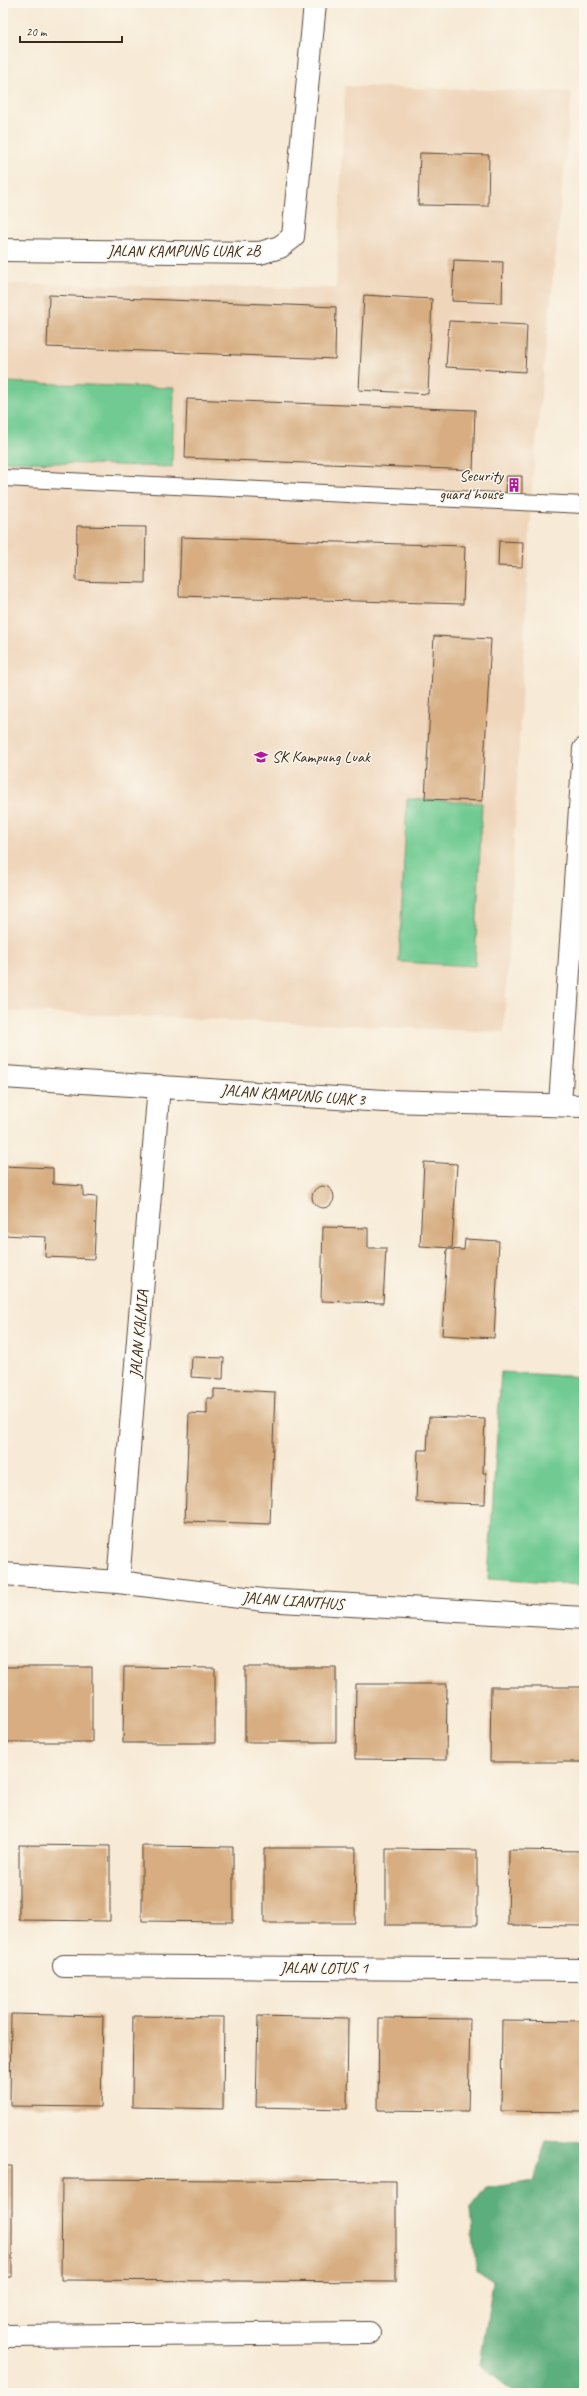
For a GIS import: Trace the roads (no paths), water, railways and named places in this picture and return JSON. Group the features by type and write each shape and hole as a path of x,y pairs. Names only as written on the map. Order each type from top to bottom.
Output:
{"street":[{"name":"JALAN KAMPUNG LUAK 2B","path":"3,250 260,252 280,247 293,237 315,3"},
{"path":"560,1104 584,749"},
{"name":"JALAN KAMPUNG LUAK 3","path":"3,1077 384,1101 560,1104 584,1106"},
{"name":"JALAN KALMIA","path":"118,1582 159,1086"},
{"name":"JALAN LIANTHUS","path":"3,1574 118,1582 263,1600 584,1618"},
{"name":"JALAN LOTUS 1","path":"64,1966 584,1970"},
{"path":"3,2336 369,2333"}],"lane":[{"path":"3,478 584,505"}],"place":[{"name":"Security guard house","path":"514,485"},
{"name":"SK Kampung Luak","path":"261,757"}]}
